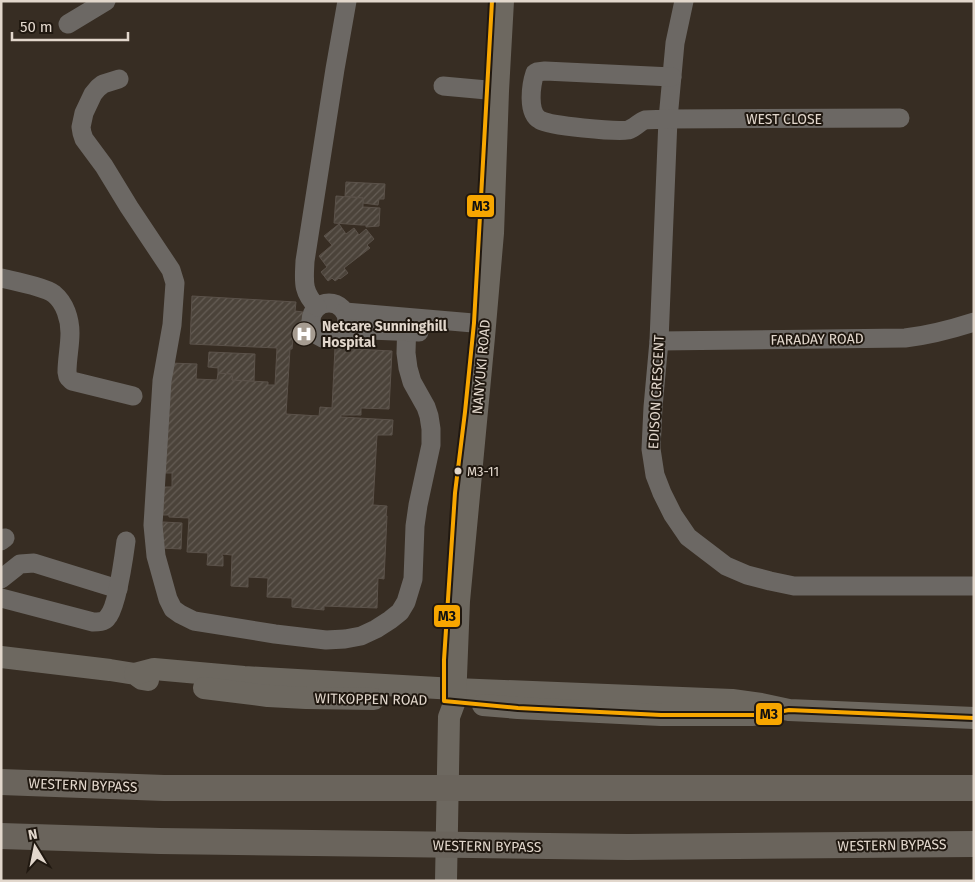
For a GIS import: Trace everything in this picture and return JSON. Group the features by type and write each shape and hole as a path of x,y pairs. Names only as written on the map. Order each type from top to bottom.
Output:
{"highway":[{"name":"WESTERN BYPASS","path":"1,782 164,788 974,788"},
{"name":"WESTERN BYPASS","path":"1,836 160,841 628,848 974,844"}],"main road":[{"name":"NANYUKI ROAD","path":"492,1 490,43 492,91"},
{"name":"NANYUKI ROAD","path":"446,881 450,700 446,621 455,493 465,412 479,330 485,133 503,1"},
{"name":"WITKOPPEN ROAD","path":"1,657 110,670 135,674 142,679 152,681 268,696 450,700 732,700 789,710 974,718"}],"street":[{"path":"68,24 106,1"},
{"path":"317,307 306,293 305,261 335,69 348,1"},
{"name":"EDISON CRESCENT","path":"684,1 675,43 668,119 659,341 651,449 655,475 662,493 673,515 688,537 707,553 726,566 770,581 794,586 974,586"},
{"name":"WEST CLOSE","path":"672,77 545,70 534,73 530,94 534,114 540,120 552,124 579,128 628,130 645,120 668,119 900,118"},
{"path":"119,79 103,84 93,94 84,113 81,126 84,139 104,166 171,270 175,283 172,325 162,381 153,525 156,556 168,599 173,609 194,621 326,640 361,636 376,629 400,612 406,602 413,579 415,526 431,429 426,407 412,382 408,368 406,352 407,325"},
{"path":"443,86 492,91"},
{"path":"1,278 53,293 60,301 66,312 70,333 67,372 68,377 72,381 133,396"},
{"path":"324,303 332,303 339,306 345,320 339,336 331,338 322,337 312,328 312,314 317,307 324,303"},
{"path":"345,320 479,330"},
{"name":"FARADAY ROAD","path":"659,341 905,338 930,335 974,322"},
{"path":"1,598 93,622 105,620 109,617 118,589 126,541"},
{"path":"1,579 20,564 34,563 118,589"}],"building":[{"path":"346,182 385,184 384,199 379,199 378,205 363,203 363,198 345,196"},
{"path":"336,196 363,198 363,207 380,208 379,226 366,227 366,225 334,223"},
{"path":"339,224 346,234 354,228 359,235 366,229 374,239 367,245 370,248 344,268 348,273 335,281 332,278 328,281 321,272 327,267 319,256 332,245 324,236"},
{"path":"192,296 296,302 295,311 303,312 301,340 293,339 292,349 290,349 286,414 319,416 320,407 332,408 335,348 392,351 389,409 361,408 361,415 341,415 341,417 393,420 392,435 377,435 373,505 387,506 387,516 384,579 378,578 377,608 324,606 324,610 292,607 292,598 267,597 268,578 248,577 248,587 231,586 232,555 222,554 223,566 207,565 208,553 187,552 189,518 163,515 164,487 172,487 172,473 164,473 170,363 197,364 196,379 217,380 218,373 233,374 232,380 268,382 268,385 275,385 277,348 190,344"},
{"path":"209,352 255,354 254,381 232,380 233,374 218,373 218,368 208,367"},
{"path":"163,522 182,523 181,549 161,548"}],"transit line":[{"name":"M3","path":"492,1 474,323 455,493 444,660 444,701 518,708 661,715 762,715 789,710 974,718"}],"place":[{"name":"Netcare Sunninghill Hospital","path":"304,334"},
{"name":"M3-11","path":"458,471"}]}
